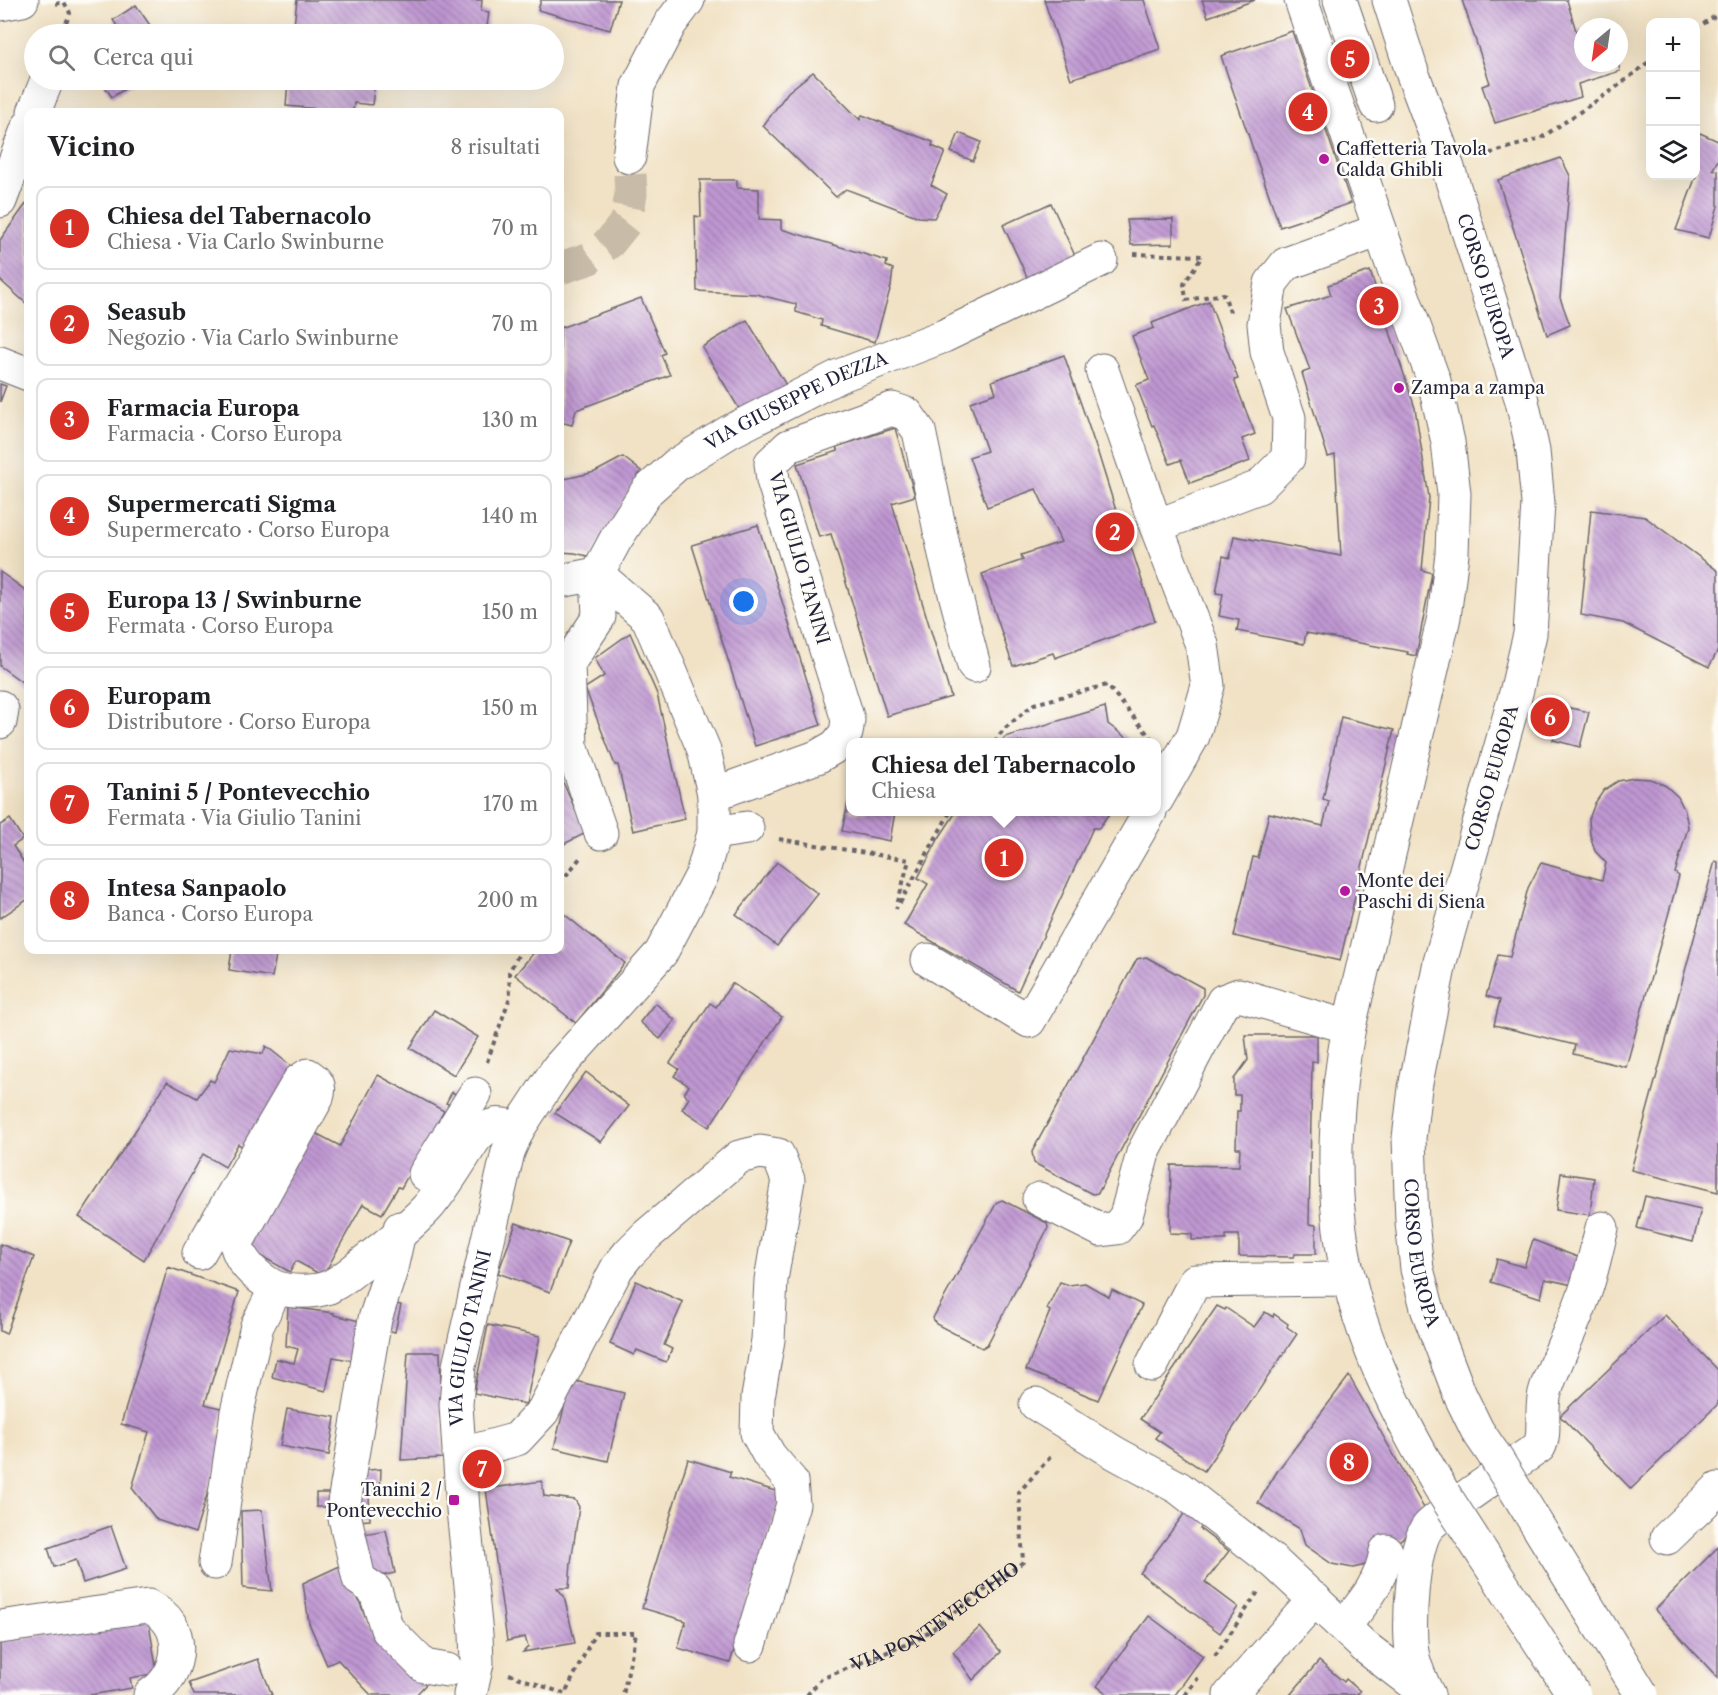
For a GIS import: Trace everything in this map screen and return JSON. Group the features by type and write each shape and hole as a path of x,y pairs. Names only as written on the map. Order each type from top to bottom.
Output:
{"street":[{"path":"0,4 22,0"},
{"path":"629,157 638,86 670,24 688,0"},
{"path":"1301,0 1434,381 1448,442 1454,494 1452,554 1444,617 1349,1028 1339,1091 1338,1189 1343,1250 1367,1338 1384,1381 1414,1444 1574,1695"},
{"path":"1340,0 1376,105"},
{"name":"CORSO EUROPA","path":"1389,0 1412,72 1448,168 1521,401 1533,451 1538,503 1530,634 1516,693 1440,962 1415,1088 1409,1138 1412,1222 1417,1269 1428,1311 1460,1395 1478,1430 1642,1695"},
{"path":"36,108 43,90"},
{"path":"0,201 24,138"},
{"path":"1156,526 1258,487 1288,458 1289,418 1267,352 1264,324 1271,283 1286,264 1380,230"},
{"name":"VIA GIUSEPPE DEZZA","path":"597,574 647,491 676,465 729,432 839,376 944,336 1101,260"},
{"path":"0,363 24,372"},
{"path":"1102,370 1156,526 1202,645 1208,686 1193,736 1161,792"},
{"name":"VIA GIULIO TANINI","path":"714,794 817,757 836,747 846,733 848,720 773,480 771,463 789,446 892,409 907,414 919,431 946,559 974,666"},
{"path":"564,580 597,574 599,617 568,664 571,746 601,833"},
{"name":"VIA GIULIO TANINI","path":"470,1695 462,1667 476,1634 456,1405 459,1366 508,1152 518,1129 558,1068 661,953 702,875 714,832 714,794 704,750 648,618 597,574"},
{"path":"1090,916 1133,816"},
{"path":"928,960 1029,1021 1148,816"},
{"path":"714,832 747,828"},
{"path":"1039,1199 1101,1230 1117,1228 1126,1216 1143,1153 1223,1001 1239,994 1349,1028"},
{"path":"199,1252 299,1081 308,1076 318,1082 320,1090 317,1098 236,1244 247,1266 259,1278 276,1288 316,1290 329,1287 344,1278 399,1234 427,1207 484,1129 502,1124 518,1129"},
{"path":"462,1667 424,1666 387,1629 375,1590 359,1579 343,1509 375,1319 399,1234 403,1211 475,1094"},
{"path":"459,1455 517,1439 543,1411 617,1268 647,1235 740,1157 760,1152 778,1155 788,1180 771,1280 768,1340 758,1397 757,1433 769,1455 791,1481 793,1504 750,1645"},
{"path":"1428,1695 1412,1657 1410,1633 1411,1600 1422,1538 1428,1528 1468,1494 1539,1447 1543,1439 1542,1407 1546,1389 1587,1286 1602,1228"},
{"path":"1152,1365 1195,1281 1334,1279 1350,1281"},
{"path":"215,1563 237,1412 257,1326 276,1288"},
{"path":"1036,1404 1115,1453 1179,1488 1275,1563 1365,1647 1428,1695"},
{"path":"1667,1538 1718,1489"},
{"path":"1344,1626 1374,1590 1382,1573 1386,1551"},
{"path":"1230,1695 1315,1599"},
{"path":"0,1627 148,1606 159,1611 170,1623 176,1637 176,1665 169,1678 150,1695"}],"path":[{"path":"1700,26 1718,15"},
{"path":"1478,156 1541,138 1614,89 1646,64"},
{"path":"1101,260 1137,254 1203,256 1184,284 1186,300 1224,294 1230,312"},
{"path":"997,738 1004,729 1034,704 1107,685 1148,738"},
{"path":"747,828 773,838 909,860 896,909 948,816"},
{"path":"475,1094 510,997 509,972 518,954"},
{"name":"VIA PONTEVECCHIO","path":"807,1695 821,1679 916,1640 1023,1562 1018,1492 1076,1429"},
{"path":"1209,1663 1247,1611 1275,1563"},
{"path":"462,1667 565,1694 595,1633 636,1633 622,1695"},
{"path":"1185,1695 1203,1671"}],"building":[{"path":"297,0 482,0 481,11 489,12 487,24 294,24"},
{"path":"541,0 619,0 610,30 538,10"},
{"path":"1044,0 1144,0 1160,49 1071,79"},
{"path":"1202,0 1255,0 1208,17"},
{"path":"1462,0 1567,0 1574,24 1574,72 1617,72 1578,84 1581,97 1495,123 1482,86 1490,83"},
{"path":"136,5 149,24 116,24 113,20"},
{"path":"1292,31 1351,203 1280,227 1221,56"},
{"path":"813,72 860,120 862,115 933,142 932,146 945,152 931,185 947,194 934,218 919,217 846,189 836,197 763,126 788,92"},
{"path":"107,90 123,90 112,97"},
{"path":"287,90 374,90 372,105 354,103 353,108 286,106"},
{"path":"959,133 981,142 973,161 951,152"},
{"path":"1700,133 1718,141 1718,160 1713,169 1718,171 1718,206 1709,238 1676,230 1695,180 1700,180"},
{"path":"1561,158 1570,176 1560,298 1570,325 1547,335 1498,180"},
{"path":"700,180 737,180 737,188 759,189 759,219 781,220 781,229 887,261 886,266 893,269 891,286 875,342 821,326 822,320 796,312 796,304 756,294 697,291 695,216 701,217"},
{"path":"1051,203 1076,258 1028,279 1003,225"},
{"path":"24,207 24,301 0,280 0,240"},
{"path":"1173,219 1173,244 1131,245 1127,220"},
{"path":"1370,271 1415,408 1429,498 1422,570 1432,573 1416,656 1407,654 1408,652 1306,633 1304,644 1237,631 1239,620 1219,616 1223,594 1216,593 1223,556 1230,558 1234,536 1341,556 1335,455 1328,457 1302,373 1310,370 1287,309 1331,295 1328,285"},
{"path":"641,298 665,353 661,355 670,375 576,410 572,425 564,423 564,327"},
{"path":"1209,301 1238,379 1234,380 1255,434 1242,439 1250,461 1190,483 1181,460 1170,464 1154,425 1152,426 1136,385 1149,380 1132,336 1154,328 1152,323"},
{"path":"747,320 789,390 744,417 702,347"},
{"path":"1064,355 1118,517 1121,516 1155,621 1055,658 1053,653 1013,666 982,574 1023,560 1021,555 1061,542 1036,489 987,507 969,457 987,451 970,402 996,393 992,381"},
{"path":"0,384 6,386 0,402"},
{"path":"895,428 915,496 892,503 951,697 887,716 831,534 819,537 797,464 838,451 836,447"},
{"path":"623,457 641,471 591,557 564,552 564,479 595,472"},
{"path":"1591,510 1645,517 1718,571 1718,650 1709,667 1623,623 1581,615"},
{"path":"758,525 821,725 755,746 692,545"},
{"path":"0,572 24,589 24,679 22,682 0,666"},
{"path":"630,633 657,694 685,819 633,831 618,765 615,765 585,688 604,676 595,658"},
{"path":"1562,706 1589,712 1580,747 1553,740"},
{"path":"1105,707 1108,724 1127,738 1004,738"},
{"path":"1341,717 1394,730 1340,961 1234,936 1253,857 1258,858 1269,813 1323,826 1329,801 1323,799"},
{"path":"1634,778 1651,779 1666,786 1678,797 1685,811 1688,827 1675,873 1679,876 1626,1067 1573,1054 1575,1045 1494,1025 1500,1000 1486,996 1498,955 1510,957 1528,888 1541,863 1602,880 1606,863 1595,851 1590,835 1589,819 1595,803 1604,790 1618,781"},
{"path":"564,785 586,833 564,844"},
{"path":"846,812 846,816 894,816 890,841 842,831"},
{"path":"953,816 1107,816 1099,828 1093,828 1018,991 904,925 928,884 918,878"},
{"path":"10,819 23,839 13,846 24,863 24,902 0,918 0,825"},
{"path":"1715,861 1718,862 1718,1192 1631,1170"},
{"path":"777,862 818,894 777,946 736,914"},
{"path":"564,914 625,963 576,1023 515,975 533,954 564,954"},
{"path":"231,954 276,954 272,977 229,970"},
{"path":"1146,957 1203,988 1203,995 1098,1193 1092,1194 1034,1163 1032,1152 1137,959"},
{"path":"732,983 782,1017 709,1127 682,1109 689,1098 684,1094 689,1086 674,1076 679,1069 670,1063 710,1003 716,1007"},
{"path":"655,1003 675,1020 660,1039 640,1022"},
{"path":"434,1010 478,1037 454,1075 410,1048"},
{"path":"1245,1035 1317,1035 1317,1062 1312,1062 1309,1224 1316,1225 1316,1254 1295,1254 1294,1257 1239,1256 1239,1235 1226,1235 1226,1240 1192,1240 1192,1234 1170,1233 1171,1165 1239,1166 1240,1148 1236,1148 1240,1095 1234,1095 1234,1079 1248,1060"},
{"path":"266,1046 296,1070 251,1151 238,1144 225,1167 203,1154 144,1260 79,1217 167,1082 197,1098 210,1080 214,1082 230,1048 263,1054"},
{"path":"586,1072 629,1106 601,1142 555,1113"},
{"path":"378,1075 444,1111 401,1188 398,1187 382,1214 363,1204 323,1276 296,1261 290,1272 245,1247 310,1130 340,1146"},
{"path":"452,1092 464,1099 459,1108 446,1103"},
{"path":"1561,1173 1594,1178 1590,1215 1556,1210"},
{"path":"1645,1196 1701,1209 1693,1242 1637,1228"},
{"path":"1002,1200 1047,1223 1048,1228 987,1345 982,1348 936,1324 933,1318 997,1202"},
{"path":"516,1223 569,1242 550,1292 498,1273"},
{"path":"1533,1240 1580,1258 1573,1285 1545,1279 1541,1298 1491,1282 1497,1259 1524,1267"},
{"path":"0,1244 34,1257 6,1334 0,1331"},
{"path":"168,1267 239,1292 205,1404 224,1409 217,1435 225,1438 195,1533 157,1520 132,1488 149,1432 121,1424"},
{"path":"636,1281 683,1302 664,1345 672,1349 666,1362 637,1350 634,1355 610,1344"},
{"path":"1060,1282 1069,1285 1085,1283 1109,1297 1112,1290 1142,1305 1098,1400 1026,1370 1050,1311 1047,1309"},
{"path":"386,1302 401,1305 395,1332 380,1328"},
{"path":"1217,1306 1225,1310 1226,1308 1254,1327 1265,1312 1273,1317 1274,1314 1297,1334 1204,1471 1155,1438 1160,1432 1140,1419"},
{"path":"288,1307 334,1313 334,1315 368,1323 359,1362 333,1357 326,1391 272,1377 276,1359 294,1363 298,1349 286,1346"},
{"path":"1665,1315 1718,1370 1718,1404 1631,1489 1560,1416"},
{"path":"488,1325 540,1336 526,1404 474,1393"},
{"path":"408,1352 440,1352 443,1458 401,1460"},
{"path":"1349,1376 1429,1517 1370,1564 1353,1568 1332,1564 1305,1545 1300,1529 1258,1503 1278,1470"},
{"path":"571,1380 624,1393 608,1461 554,1448"},
{"path":"287,1409 335,1417 329,1455 280,1446"},
{"path":"688,1459 731,1472 729,1477 782,1493 730,1663 678,1648 686,1621 642,1608"},
{"path":"381,1469 380,1494 369,1495 370,1520 357,1521 355,1471"},
{"path":"542,1481 544,1496 575,1500 579,1507 569,1588 557,1588 564,1596 575,1643 523,1652 528,1647 525,1637 507,1641 486,1489"},
{"path":"316,1493 341,1493 340,1507 316,1507"},
{"path":"1190,1506 1208,1518 1200,1529 1229,1551 1205,1582 1238,1607 1220,1633 1140,1573"},
{"path":"262,1510 272,1591 243,1588 241,1511"},
{"path":"111,1526 126,1569 83,1583 76,1560 54,1567 48,1548"},
{"path":"386,1530 395,1573 366,1579 358,1535"},
{"path":"1718,1547 1718,1678 1655,1610"},
{"path":"344,1564 373,1635 427,1683 416,1695 371,1695 338,1660 327,1665 309,1623 303,1583"},
{"path":"1149,1616 1203,1656 1175,1695 1109,1695 1097,1686"},
{"path":"148,1617 157,1673 130,1678 132,1688 90,1695 0,1695 0,1642"},
{"path":"980,1627 1001,1652 973,1680 953,1652"},
{"path":"258,1659 272,1695 194,1695 189,1683"},
{"path":"1319,1661 1344,1682 1346,1679 1360,1691 1356,1695 1290,1695"}],"tunnel":[{"path":"564,267 588,259 610,242 626,222 631,194 629,157"}],"place":[{"name":"Europa 13 / Swinburne","path":"1350,59"},
{"name":"Supermercati Sigma","path":"1308,112"},
{"name":"Caffetteria Tavola Calda Ghibli","path":"1324,159"},
{"name":"Farmacia Europa","path":"1379,306"},
{"name":"Zampa a zampa","path":"1399,388"},
{"name":"Seasub","path":"1115,532"},
{"name":"Europam","path":"1550,717"},
{"name":"Chiesa del Tabernacolo","path":"1004,858"},
{"name":"Monte dei Paschi di Siena","path":"1345,891"},
{"name":"Intesa Sanpaolo","path":"1349,1462"},
{"name":"Tanini 5 / Pontevecchio","path":"482,1469"},
{"name":"Tanini 2 / Pontevecchio","path":"454,1500"}]}
